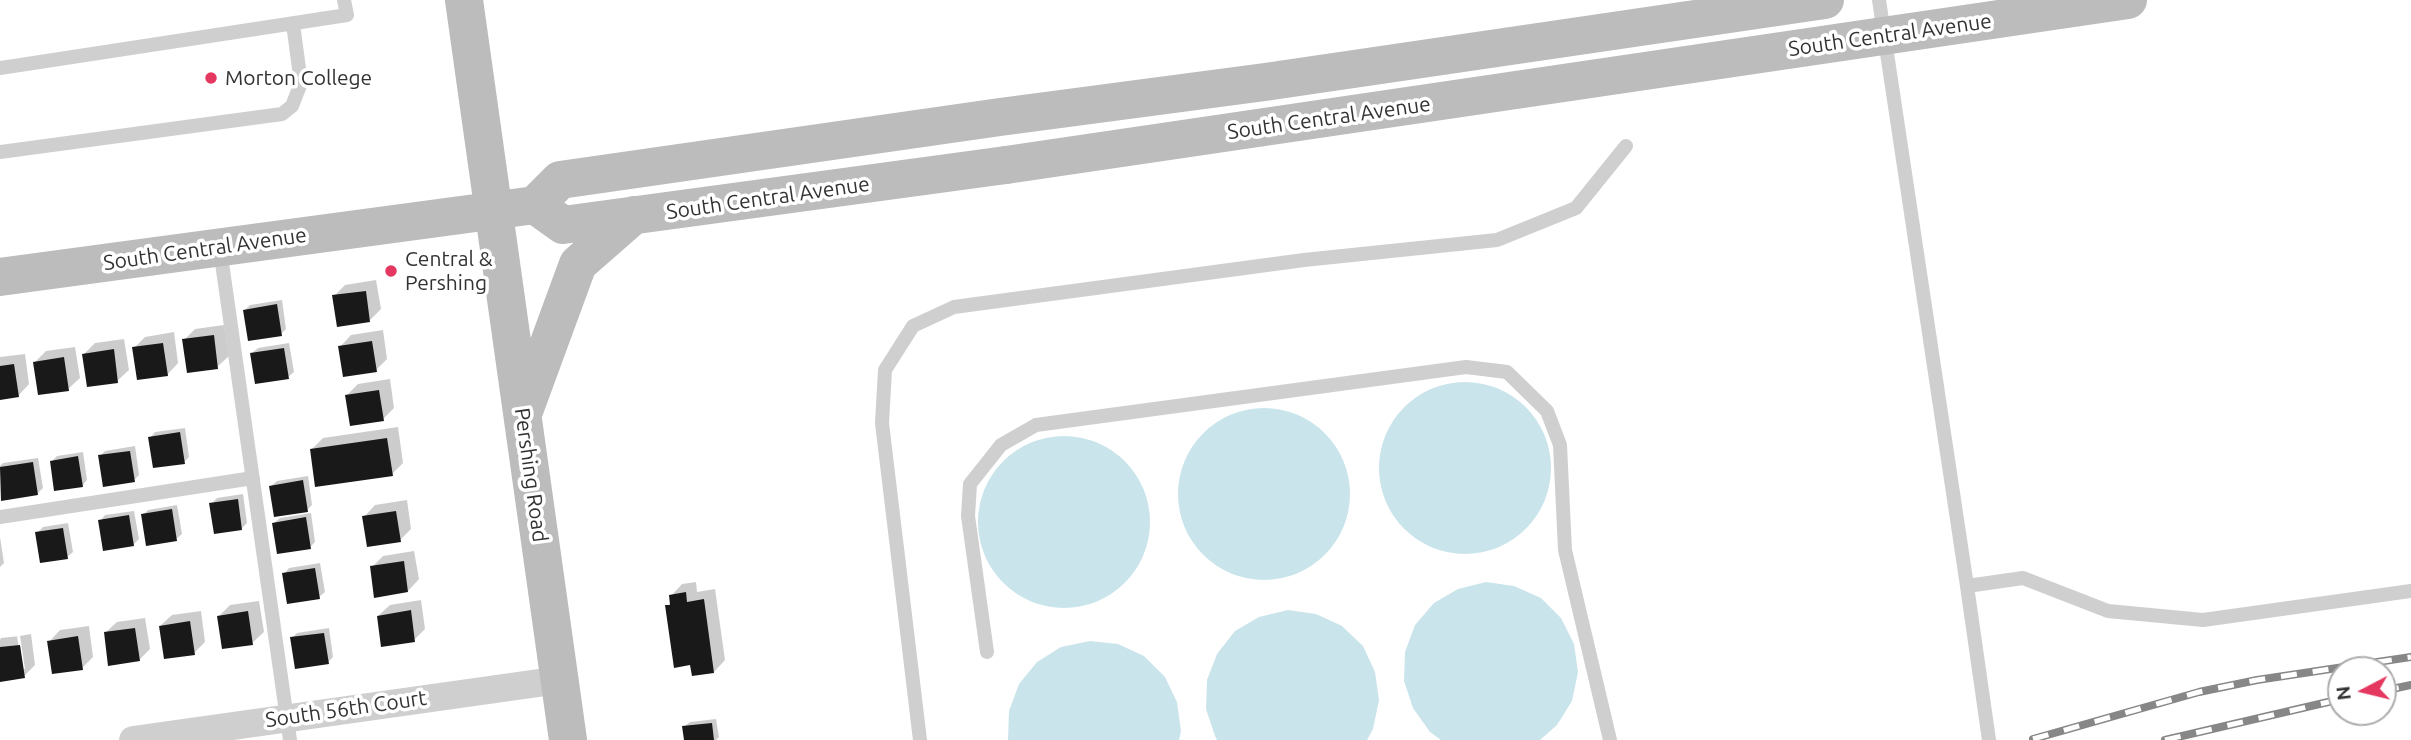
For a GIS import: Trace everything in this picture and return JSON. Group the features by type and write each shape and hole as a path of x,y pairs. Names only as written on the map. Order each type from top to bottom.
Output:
{"main road":[{"name":"Pershing Road","path":"464,0 568,740"},
{"name":"South Central Avenue","path":"0,277 535,205 559,180 1292,78 1825,0"},
{"name":"South Central Avenue","path":"535,205 564,225 1006,165 2128,0"},
{"path":"522,416 578,264 635,215"}],"street":[{"name":"South 56th Court","path":"133,740 288,729 560,680"}],"lane":[{"path":"0,68 346,15 344,0"},
{"path":"1879,0 1989,740"},
{"path":"0,152 282,114 292,106 301,83 293,24"},
{"path":"920,740 882,423 885,370 913,326 954,307 1304,260 1497,240 1576,208 1626,146"},
{"path":"220,247 288,729"},
{"path":"987,652 968,516 970,484 1001,445 1036,425 1466,367 1480,368 1507,372 1523,387 1547,411 1560,445 1565,550 1610,740"},
{"path":"0,517 253,478"},
{"path":"1967,586 2023,578 2108,611 2203,620 2411,591"}],"water":[{"path":"1465,382 1498,388 1526,407 1545,435 1551,468 1545,501 1526,529 1498,548 1465,554 1432,548 1404,529 1385,501 1379,468 1385,435 1404,407 1432,388"},
{"path":"1264,408 1297,414 1325,433 1344,461 1350,494 1344,527 1325,555 1297,574 1264,580 1231,574 1203,555 1184,527 1178,494 1184,461 1203,433 1231,414"},
{"path":"1064,436 1097,442 1125,461 1144,489 1150,522 1144,555 1125,583 1097,602 1064,608 1031,602 1003,583 984,555 978,522 984,489 1003,461 1031,442"},
{"path":"1486,582 1514,586 1541,598 1561,618 1574,644 1578,672 1572,701 1557,725 1540,740 1441,740 1430,732 1413,708 1404,681 1405,652 1415,625 1434,603 1458,589"},
{"path":"1288,610 1316,614 1342,626 1363,646 1375,672 1379,700 1373,729 1367,740 1217,740 1206,709 1207,680 1217,654 1235,631 1259,617"},
{"path":"1090,641 1118,644 1144,656 1165,677 1177,702 1181,731 1179,740 1008,740 1009,711 1019,684 1037,662 1061,647"}],"building":[{"path":"366,291 370,322 337,327 332,295"},
{"path":"277,304 282,336 248,341 243,310"},
{"path":"214,335 218,369 187,373 182,339"},
{"path":"372,341 377,372 343,377 338,346"},
{"path":"163,343 168,376 137,380 132,347"},
{"path":"284,348 289,379 255,384 250,353"},
{"path":"114,349 118,383 87,387 82,354"},
{"path":"64,357 69,391 38,395 33,362"},
{"path":"14,364 19,397 0,400 0,366"},
{"path":"379,390 384,421 350,426 345,395"},
{"path":"180,432 185,464 153,468 148,437"},
{"path":"387,438 393,476 315,487 310,449"},
{"path":"130,451 135,482 103,487 98,455"},
{"path":"78,456 83,487 54,491 50,461"},
{"path":"33,462 38,495 1,501 0,467"},
{"path":"303,480 308,512 274,517 269,486"},
{"path":"238,499 242,530 214,534 209,503"},
{"path":"172,509 177,541 146,546 141,514"},
{"path":"396,511 401,542 367,547 362,516"},
{"path":"129,515 134,546 103,551 98,520"},
{"path":"306,517 311,549 277,554 272,523"},
{"path":"63,528 68,559 40,563 35,532"},
{"path":"404,561 408,592 374,598 370,566"},
{"path":"315,568 320,599 287,604 282,573"},
{"path":"686,592 687,602 704,599 714,673 692,676 690,665 674,668 665,605 670,605 669,595"},
{"path":"411,610 415,642 381,647 377,616"},
{"path":"248,611 253,645 222,649 217,616"},
{"path":"190,621 195,655 164,659 159,626"},
{"path":"135,628 140,661 108,666 104,632"},
{"path":"324,633 329,664 295,669 290,637"},
{"path":"78,636 83,670 52,674 47,641"},
{"path":"20,645 25,678 0,682 0,647"},
{"path":"712,723 714,740 684,740 682,726"}],"railway":[{"path":"2033,739 2199,692 2257,680 2411,657"},
{"path":"2397,688 2411,685"},
{"path":"2165,740 2327,702"}],"place":[{"name":"Morton College","path":"211,78"},
{"name":"Central & Pershing","path":"391,271"}]}
